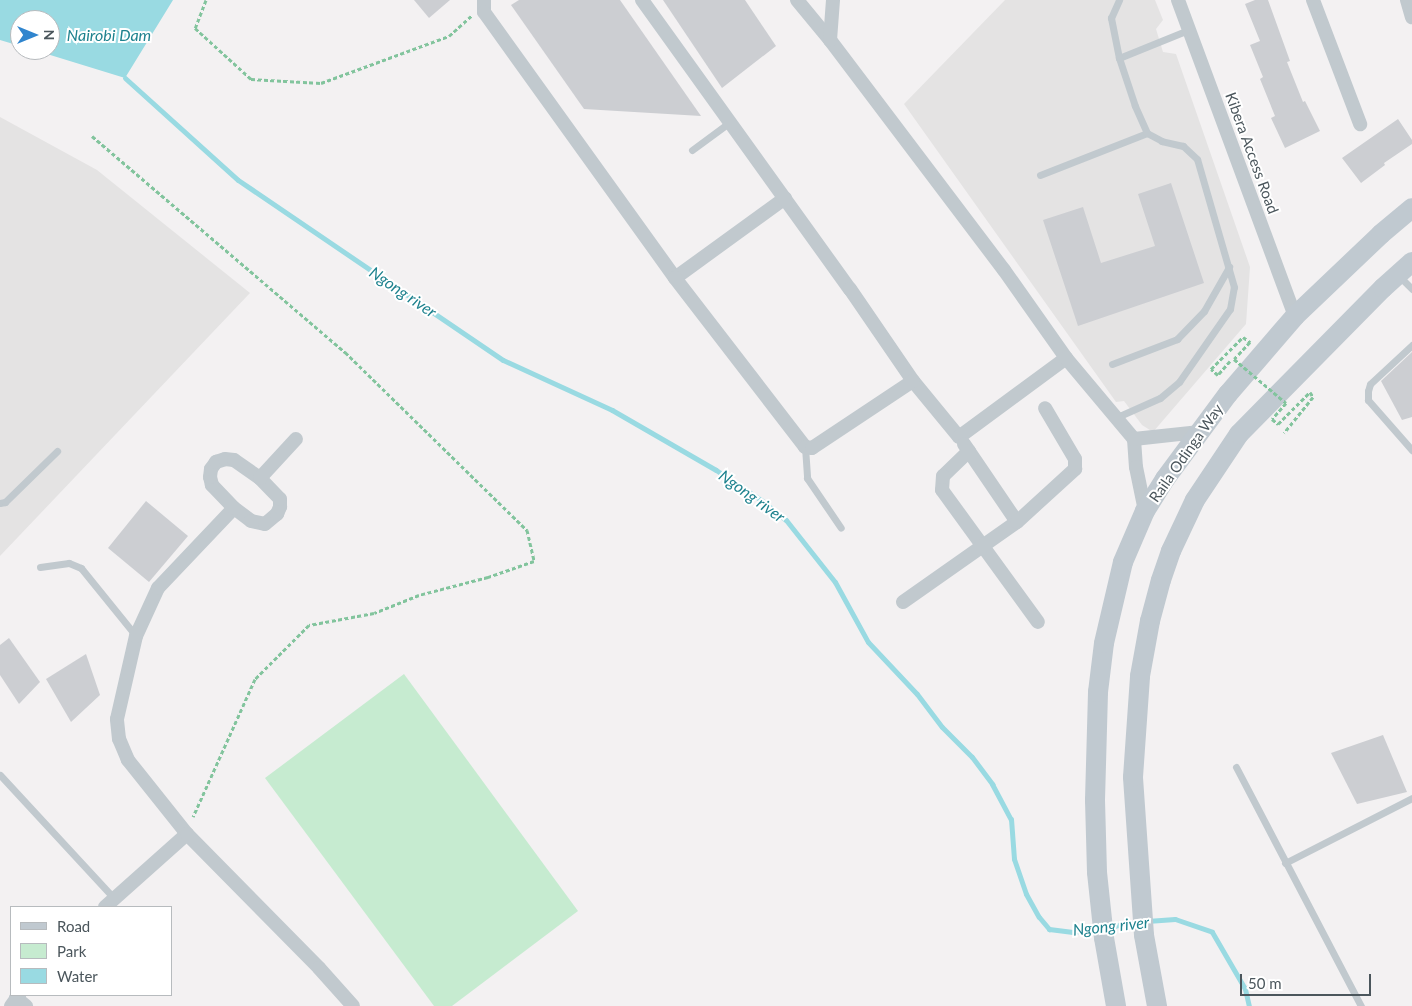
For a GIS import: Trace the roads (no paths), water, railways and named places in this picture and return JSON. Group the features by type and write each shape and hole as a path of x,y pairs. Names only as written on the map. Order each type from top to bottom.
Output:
{"main road":[{"name":"Raila Odinga Way","path":"1116,1006 1104,938 1098,872 1096,800 1098,692 1104,643 1123,562 1146,511 1198,432 1295,316 1381,234 1412,208"},
{"path":"1157,1006 1144,935 1133,777 1140,676 1150,621 1171,552 1195,500 1240,434 1405,268"}],"street":[{"path":"642,0 785,198 913,381 959,437 1017,522"},
{"path":"797,0 830,40 1004,270 1066,358 1134,439 1136,466 1146,511"},
{"path":"830,40 832,0"},
{"name":"Kibera Access Road","path":"1178,0 1295,316"},
{"path":"1313,0 1360,124"},
{"path":"1407,0 1412,16"},
{"path":"483,3 484,12 674,278 805,447 812,448 913,381"},
{"path":"674,278 785,198"},
{"path":"959,437 1066,358"},
{"path":"903,602 1017,522 1075,468 1075,459 1046,408"},
{"path":"1134,439 1198,432"},
{"path":"260,478 296,439"},
{"path":"969,451 943,476 942,490 1038,622"},
{"path":"225,459 234,460 260,478 280,499 280,507 277,514 265,524 251,521 234,508 212,485 210,477 216,462 225,459"},
{"path":"234,508 158,588 136,636 117,719 119,740 128,760 187,834 320,968 353,1006"},
{"path":"110,902 187,834"}],"lane":[{"path":"1115,418 1160,398 1179,382 1230,309 1234,287 1197,159 1183,146 1162,141 1147,133 1128,88 1111,18 1119,0"},
{"path":"1120,58 1188,30"},
{"path":"692,150 730,122"},
{"path":"1040,175 1147,133"},
{"path":"1112,364 1177,339 1204,311 1229,266"},
{"path":"1405,268 1412,289"},
{"path":"1412,345 1370,384 1368,392 1368,400 1412,450"},
{"path":"805,447 808,478 841,528"},
{"path":"0,503 5,502 57,450"},
{"path":"40,567 69,563 81,568 136,636"},
{"path":"1236,766 1361,1006"},
{"path":"0,775 110,902"},
{"path":"1285,863 1412,798"}],"water":[{"name":"Nairobi Dam","path":"0,0 173,0 125,78 60,58 60,10 10,10 10,43 0,40"}],"waterway":[{"name":"Ngong river","path":"125,78 238,180 503,360 612,410 716,470 761,500 786,520 835,582 868,642 917,694 942,727 972,757 992,784 1011,819 1014,859 1026,894 1039,917 1049,929 1073,932 1099,928"},
{"name":"Ngong river","path":"1147,921 1175,919 1212,932 1245,989 1249,1006"},
{"name":"Ngong river","path":"1107,927 1138,922"}]}
